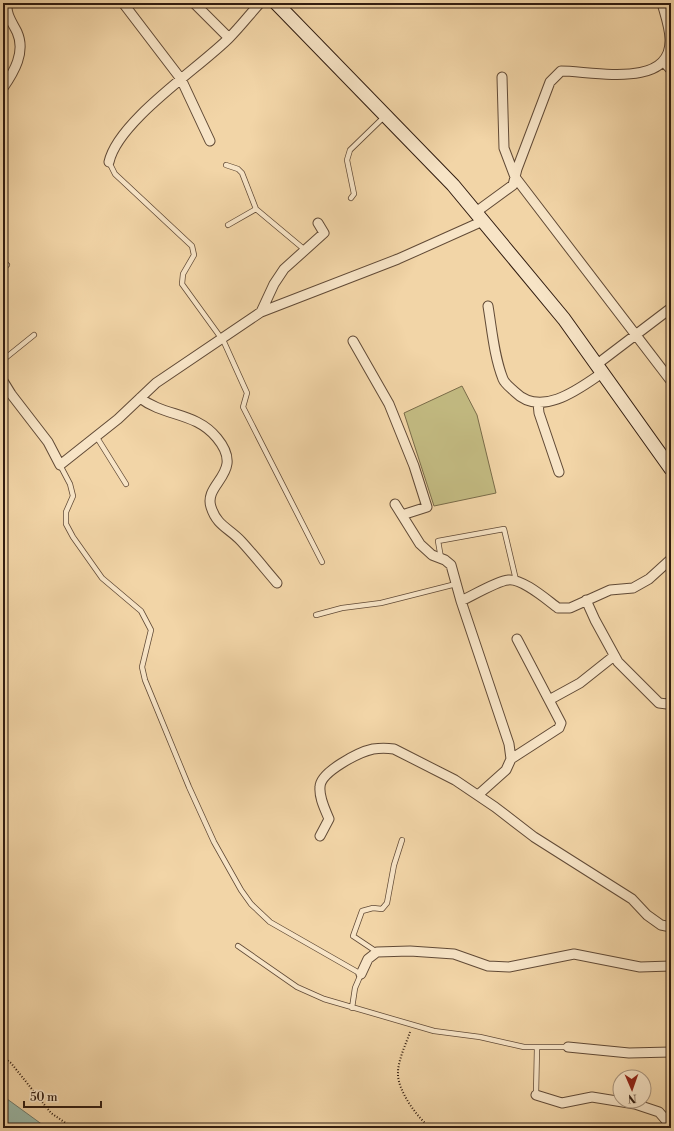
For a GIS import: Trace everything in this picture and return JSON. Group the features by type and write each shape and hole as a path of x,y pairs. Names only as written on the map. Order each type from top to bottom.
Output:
{"street":[{"path":"3,88 19,58 20,44 7,12 7,3"},
{"path":"123,3 181,79 210,141"},
{"path":"194,3 229,38"},
{"path":"109,162 112,151 130,128 162,94 229,38 260,3"},
{"path":"276,3 453,185 564,319 671,469"},
{"path":"3,381 11,394 48,442 60,465 96,436 156,383 261,312 398,259 479,217 513,185 550,82 561,71 633,74 656,69 664,62 669,50 670,39 662,3"},
{"path":"664,62 671,70"},
{"path":"502,77 504,148 515,177 671,381"},
{"path":"261,312 274,284 284,269 324,233 318,223"},
{"path":"488,306 503,380 520,397 533,403 550,401 574,393 635,334 671,308"},
{"path":"353,341 389,404 414,466 427,507 402,515"},
{"path":"140,398 148,404 190,418 204,425 218,439 227,455 227,467 210,496 210,506 218,523 240,539 277,582"},
{"path":"538,403 539,413 559,472"},
{"path":"395,504 420,544 432,555 441,558 451,565 461,602 509,744 511,759 506,770 478,795"},
{"path":"461,602 507,580 516,580 558,608 570,608 610,590 633,588 649,578 671,559"},
{"path":"586,600 618,662 659,703 667,704 671,701"},
{"path":"511,759 559,728 561,724 560,719 517,639"},
{"path":"549,700 580,683 614,656"},
{"path":"320,836 329,819 323,804 320,786 322,777 335,768 372,750 386,747 394,749 455,780 478,795 534,837 632,899 647,915 661,925 671,928"},
{"path":"361,974 368,959 377,952 410,951 454,954 488,966 509,967 574,954 640,967 671,966"},
{"path":"568,1047 629,1053 671,1052"},
{"path":"536,1095 562,1103 592,1097 635,1104 659,1112 671,1126"}],"lane":[{"path":"351,198 354,194 347,160 350,150 386,115"},
{"path":"109,162 115,174 192,246 194,255 183,274 182,284 222,338 247,393 243,407 322,562"},
{"path":"226,165 238,168 242,173 256,209 305,250"},
{"path":"228,225 256,209"},
{"path":"3,360 34,335"},
{"path":"96,436 126,484"},
{"path":"60,465 70,484 73,496 66,512 66,524 73,537 102,578 141,611 147,620 151,630 142,667 144,680 214,842 241,890 251,904 270,922 361,974 355,988 352,1008"},
{"path":"441,558 438,541 504,529 516,580"},
{"path":"316,615 342,608 381,603 456,584"},
{"path":"377,952 353,936 355,927 362,911 373,908 382,909 387,903 394,864 402,840"},
{"path":"238,946 297,987 324,999 352,1008 434,1031 480,1037 524,1047 568,1047"},
{"path":"536,1095 537,1047"}],"path":[{"path":"413,1025 398,1073 399,1083 412,1108 431,1128"},
{"path":"3,1056 11,1063 51,1113 73,1128"}],"shaded area":[{"path":"462,386 477,415 496,493 434,506 404,413"},
{"path":"3,1096 47,1128 3,1128"}]}
